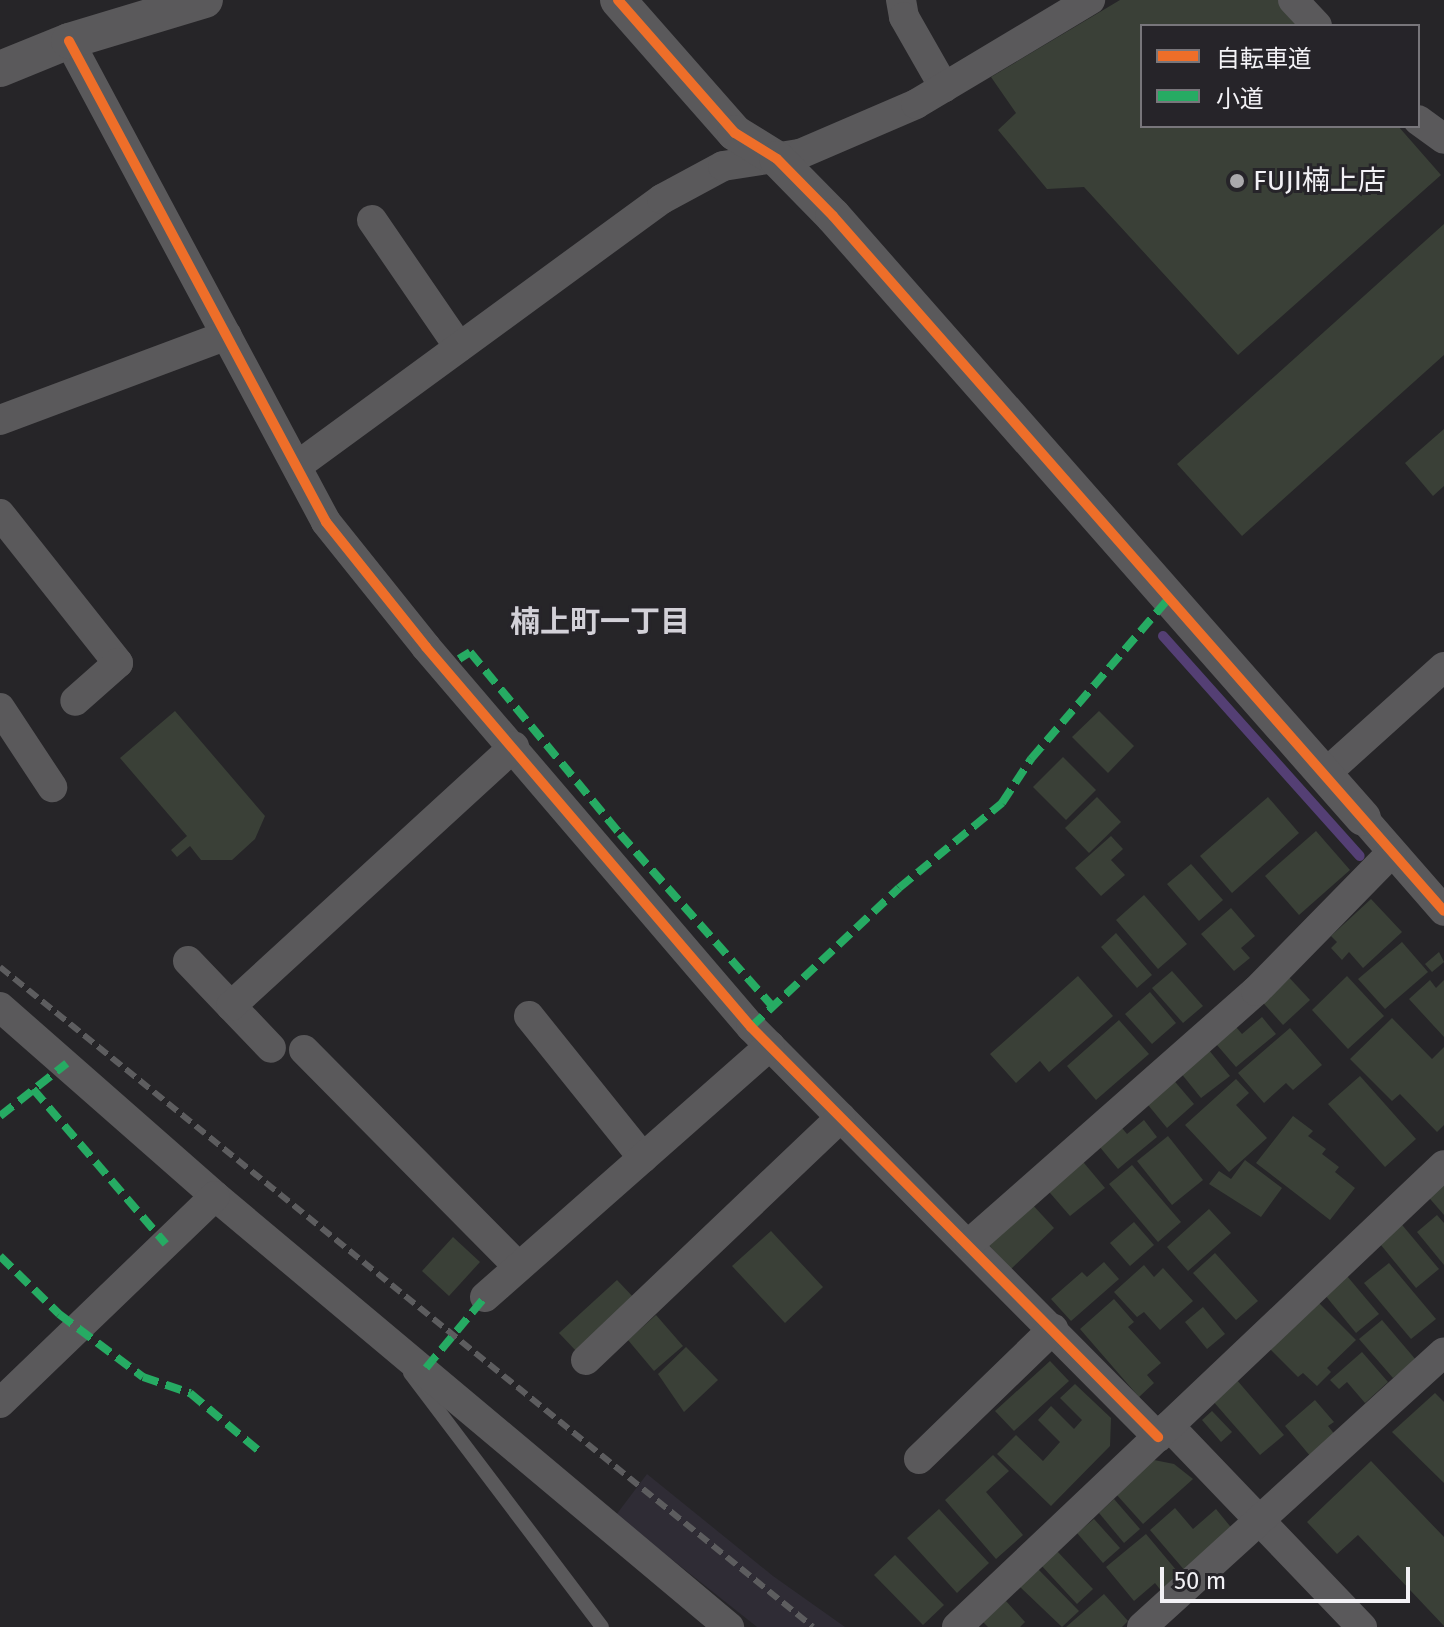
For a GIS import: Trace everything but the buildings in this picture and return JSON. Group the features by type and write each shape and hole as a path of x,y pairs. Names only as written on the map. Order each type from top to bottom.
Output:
{"street":[{"path":"0,69 69,41 205,0"},
{"path":"618,0 735,133 777,159 1444,911"},
{"path":"901,0 904,17 944,87"},
{"path":"297,466 662,199 723,166 800,154 944,87 1090,0"},
{"path":"69,41 326,522 770,1046 1053,1329 1259,1519 1362,1627"},
{"path":"1420,121 1444,139"},
{"path":"372,220 459,347"},
{"path":"0,420 227,335"},
{"path":"0,514 118,663 75,701"},
{"path":"1325,774 1444,667"},
{"path":"0,708 52,787"},
{"path":"231,1006 514,747"},
{"path":"970,1243 1256,991 1392,852"},
{"path":"188,961 271,1048"},
{"path":"0,1007 215,1196 729,1627"},
{"path":"529,1016 643,1158"},
{"path":"485,1297 770,1046"},
{"path":"304,1050 519,1267"},
{"path":"586,1360 841,1117"},
{"path":"957,1627 1444,1165"},
{"path":"0,1403 215,1196"},
{"path":"919,1459 1053,1329"},
{"path":"1142,1627 1444,1352"}],"lane":[{"path":"382,1333 602,1627"}],"shaded area":[{"path":"647,1474 773,1576 845,1627 757,1627 616,1515"}],"waterway":[{"path":"1163,636 1360,856"}],"railway":[{"path":"0,967 813,1627"}],"marked path":[{"path":"751,1027 899,888 1002,803 1031,759 1168,599"},
{"path":"459,659 470,652 620,834 774,1008"},
{"path":"0,1116 67,1063"},
{"path":"33,1089 166,1244"},
{"path":"0,1256 59,1314 143,1377 190,1393 258,1450"},
{"path":"426,1368 485,1297"}],"cycle path":[{"path":"618,0 735,133 777,159 833,216 1444,911"},
{"path":"69,41 326,522 426,647 751,1027 1158,1437"}],"place":[{"name":"FUJI楠上店","path":"1237,181"}],"district":[{"name":"楠上町一丁目","path":"600,622"}]}
